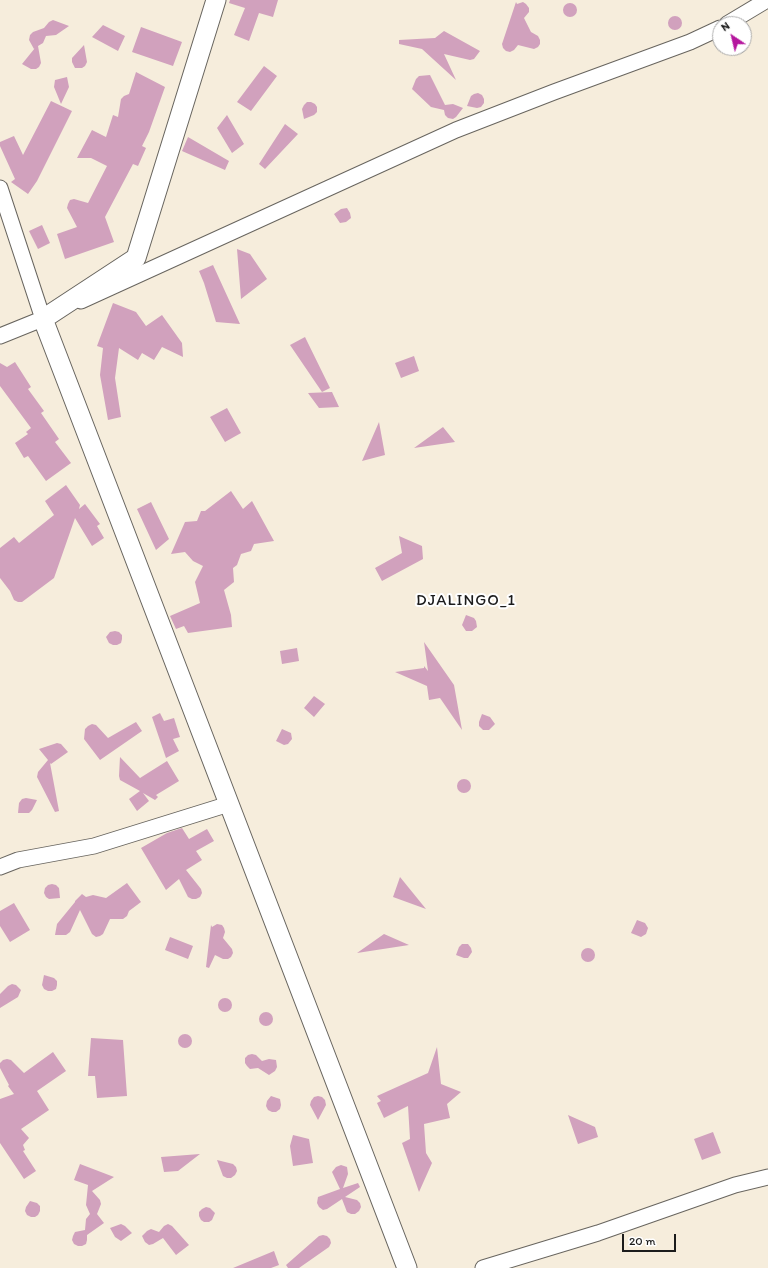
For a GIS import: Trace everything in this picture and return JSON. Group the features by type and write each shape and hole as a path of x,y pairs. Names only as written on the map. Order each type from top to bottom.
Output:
{"street":[{"path":"43,319 136,258 216,0"},
{"path":"740,16 767,0"},
{"path":"0,336 43,319 456,130 690,42 712,32"},
{"path":"0,188 43,319 407,1268"},
{"path":"0,867 18,860 94,846 229,804"},
{"path":"483,1268 598,1233 735,1185 768,1177"}],"building":[{"path":"230,0 278,0 273,17 259,13 249,41 234,35 245,8 229,3"},
{"path":"516,2 517,4 523,2 529,8 529,12 524,18 531,32 538,36 540,44 534,49 518,45 510,52 503,48 502,44"},
{"path":"567,3 573,3 577,7 577,13 573,17 567,17 563,13 563,7"},
{"path":"672,16 678,16 682,20 682,26 678,30 672,30 668,26 668,20"},
{"path":"53,20 69,26 56,35 46,36 43,43 38,46 41,63 39,67 36,69 31,69 22,64 35,48 34,49 29,40 30,35 33,32 44,28"},
{"path":"103,25 125,36 118,51 92,37"},
{"path":"141,27 182,42 173,66 132,52"},
{"path":"444,31 480,51 474,59 470,60 444,54 456,80 422,49 399,44 399,40 435,38"},
{"path":"84,45 87,62 82,68 75,68 72,58"},
{"path":"264,66 277,76 251,111 237,102"},
{"path":"136,72 165,87 149,132 142,146 146,148 138,166 133,164 105,217 114,242 65,259 57,234 77,227 67,208 68,204 70,200 74,199 88,203 107,166 91,158 77,158 92,130 106,137 113,115 118,117 121,99 129,94"},
{"path":"430,75 445,105 453,104 463,108 453,119 448,118 445,115 444,110 431,107 412,89 416,79 419,76"},
{"path":"67,77 69,87 61,104 54,87 55,80"},
{"path":"478,93 482,95 484,99 484,103 481,107 477,108 467,106 471,96"},
{"path":"51,101 72,111 37,181 28,194 11,182 15,179 0,146 0,142 14,136 23,155"},
{"path":"307,102 315,104 317,107 317,112 314,115 304,119 302,109"},
{"path":"227,115 244,144 232,153 217,128"},
{"path":"285,124 298,134 265,169 259,164"},
{"path":"188,137 229,161 225,170 182,151"},
{"path":"347,208 351,218 346,222 340,223 334,214 341,209"},
{"path":"42,225 50,243 38,249 29,231"},
{"path":"237,249 250,254 267,279 241,299"},
{"path":"213,265 240,324 216,322 199,271"},
{"path":"113,303 136,312 146,326 162,315 182,343 183,357 162,347 154,360 142,353 138,360 119,348 115,378 121,417 108,420 100,375 103,348 97,346"},
{"path":"305,337 330,388 322,392 290,345"},
{"path":"414,356 419,371 401,378 395,363"},
{"path":"15,362 31,387 28,389 44,411 41,413 59,439 55,442 71,463 46,481 28,456 24,458 15,443 28,434 26,432 31,428 0,386 0,363 7,367"},
{"path":"332,392 339,407 319,408 308,393"},
{"path":"227,408 241,433 225,442 210,417"},
{"path":"379,422 385,455 362,461"},
{"path":"443,427 455,442 414,448"},
{"path":"66,485 80,505 79,509 85,504 100,524 97,526 104,538 92,546 75,518 54,578 22,602 18,602 14,600 10,591 0,578 0,548 14,537 19,543 54,515 45,501"},
{"path":"231,491 243,509 252,501 274,541 254,544 251,551 241,554 237,565 233,568 234,582 224,590 231,615 232,627 188,633 184,626 176,629 170,616 200,603 195,582 203,566 193,561 185,552 171,554 185,522 197,521 201,511 205,511"},
{"path":"151,502 169,539 156,550 137,509"},
{"path":"399,536 422,546 423,559 382,581 375,568 402,553"},
{"path":"466,615 474,618 476,621 477,627 472,631 466,631 462,625"},
{"path":"115,631 122,635 122,639 121,643 113,645 109,643 106,637 110,632"},
{"path":"424,642 454,685 462,730 440,698 429,700 427,686 395,672 424,668 424,666 428,671"},
{"path":"297,648 299,661 282,664 280,651"},
{"path":"314,696 325,704 314,717 304,708"},
{"path":"160,713 164,721 174,718 180,737 173,739 179,751 166,758 152,717"},
{"path":"482,714 490,717 495,724 489,730 483,730 479,726"},
{"path":"136,722 142,731 100,760 84,739 85,729 92,724 96,725 108,738"},
{"path":"282,729 291,733 292,739 288,744 284,745 276,741"},
{"path":"57,743 61,744 68,752 51,764 50,763 59,811 55,812 37,777 38,772 48,760 39,749"},
{"path":"120,757 140,778 167,761 179,781 156,795 158,797 155,800 143,793 149,801 137,811 129,799 140,791 120,780"},
{"path":"461,779 467,779 471,783 471,789 467,793 461,793 457,789 457,783"},
{"path":"26,798 37,800 29,813 18,813 19,803 22,799"},
{"path":"182,828 189,839 207,829 214,841 196,851 202,860 186,870 201,889 202,893 200,897 196,899 188,897 179,879 166,890 141,848 167,833"},
{"path":"400,877 426,909 393,897"},
{"path":"127,883 141,902 129,911 127,916 123,919 110,919 103,934 96,937 92,934 80,910 70,932 66,935 55,935 57,924 82,894 86,897 93,895 106,898"},
{"path":"52,884 59,888 60,898 49,899 46,897 44,893 45,888"},
{"path":"14,903 30,930 10,942 0,926 0,911"},
{"path":"637,920 645,923 648,928 646,934 641,937 631,933"},
{"path":"217,924 222,925 224,928 225,932 223,938 232,949 233,953 228,959 223,959 215,955 209,968 206,967 211,925 212,927"},
{"path":"384,934 409,945 357,953"},
{"path":"170,937 193,946 188,959 165,950"},
{"path":"462,944 468,944 471,948 472,952 468,958 456,955"},
{"path":"585,948 591,948 595,952 595,958 591,962 585,962 581,958 581,952"},
{"path":"44,975 54,978 57,981 56,989 48,991 44,989 42,985"},
{"path":"12,984 16,985 21,990 18,997 0,1008 0,994"},
{"path":"222,998 228,998 232,1002 232,1008 228,1012 222,1012 218,1008 218,1002"},
{"path":"263,1012 269,1012 273,1016 273,1022 269,1026 263,1026 259,1022 259,1016"},
{"path":"182,1034 188,1034 192,1038 192,1044 188,1048 182,1048 178,1044 178,1038"},
{"path":"91,1038 123,1040 127,1096 97,1098 95,1076 88,1076"},
{"path":"437,1047 441,1084 461,1092 447,1104 450,1118 424,1124 426,1153 432,1163 419,1192 402,1143 410,1139 408,1106 384,1118 377,1103 381,1101 377,1096 428,1073"},
{"path":"53,1052 66,1071 37,1091 49,1110 21,1129 29,1138 23,1145 25,1150 23,1151 36,1171 24,1179 0,1143 0,1099 14,1094 8,1086 9,1085 0,1068 0,1063 3,1060 11,1060 24,1073"},
{"path":"252,1054 256,1055 262,1061 269,1059 276,1060 277,1067 275,1071 269,1075 258,1068 250,1069 245,1063 245,1058"},
{"path":"271,1096 280,1099 280,1109 276,1112 268,1110 266,1106 267,1101"},
{"path":"318,1096 325,1100 326,1105 318,1120 310,1105 314,1097"},
{"path":"568,1115 595,1127 598,1137 578,1144"},
{"path":"713,1132 721,1153 702,1160 694,1139"},
{"path":"293,1135 309,1139 313,1163 293,1166 290,1146"},
{"path":"200,1154 178,1171 164,1172 161,1157"},
{"path":"217,1160 233,1164 237,1171 235,1175 231,1178 223,1176"},
{"path":"80,1164 114,1177 92,1191 100,1200 101,1204 97,1214 104,1223 87,1235 86,1244 78,1246 74,1244 72,1240 73,1236 75,1232 85,1230 86,1219 90,1214 86,1205 88,1185 74,1180"},
{"path":"341,1165 347,1167 348,1174 343,1188 358,1183 360,1187 345,1197 357,1200 360,1203 361,1207 355,1214 347,1212 342,1199 323,1210 317,1203 318,1197 340,1189 332,1172 336,1167"},
{"path":"30,1201 37,1203 40,1206 40,1211 35,1217 27,1215 25,1211"},
{"path":"206,1207 210,1208 215,1213 212,1220 209,1222 204,1222 199,1216 199,1212"},
{"path":"121,1224 132,1233 121,1241 115,1237 110,1228"},
{"path":"168,1224 172,1226 189,1245 176,1255 163,1238 149,1245 145,1242 142,1236 151,1229 159,1232"},
{"path":"323,1235 330,1239 331,1243 329,1247 299,1268 288,1268 286,1265 319,1236"},
{"path":"274,1251 279,1265 271,1268 233,1268"}],"district":[{"name":"DJALINGO_1","path":"466,601"}]}
